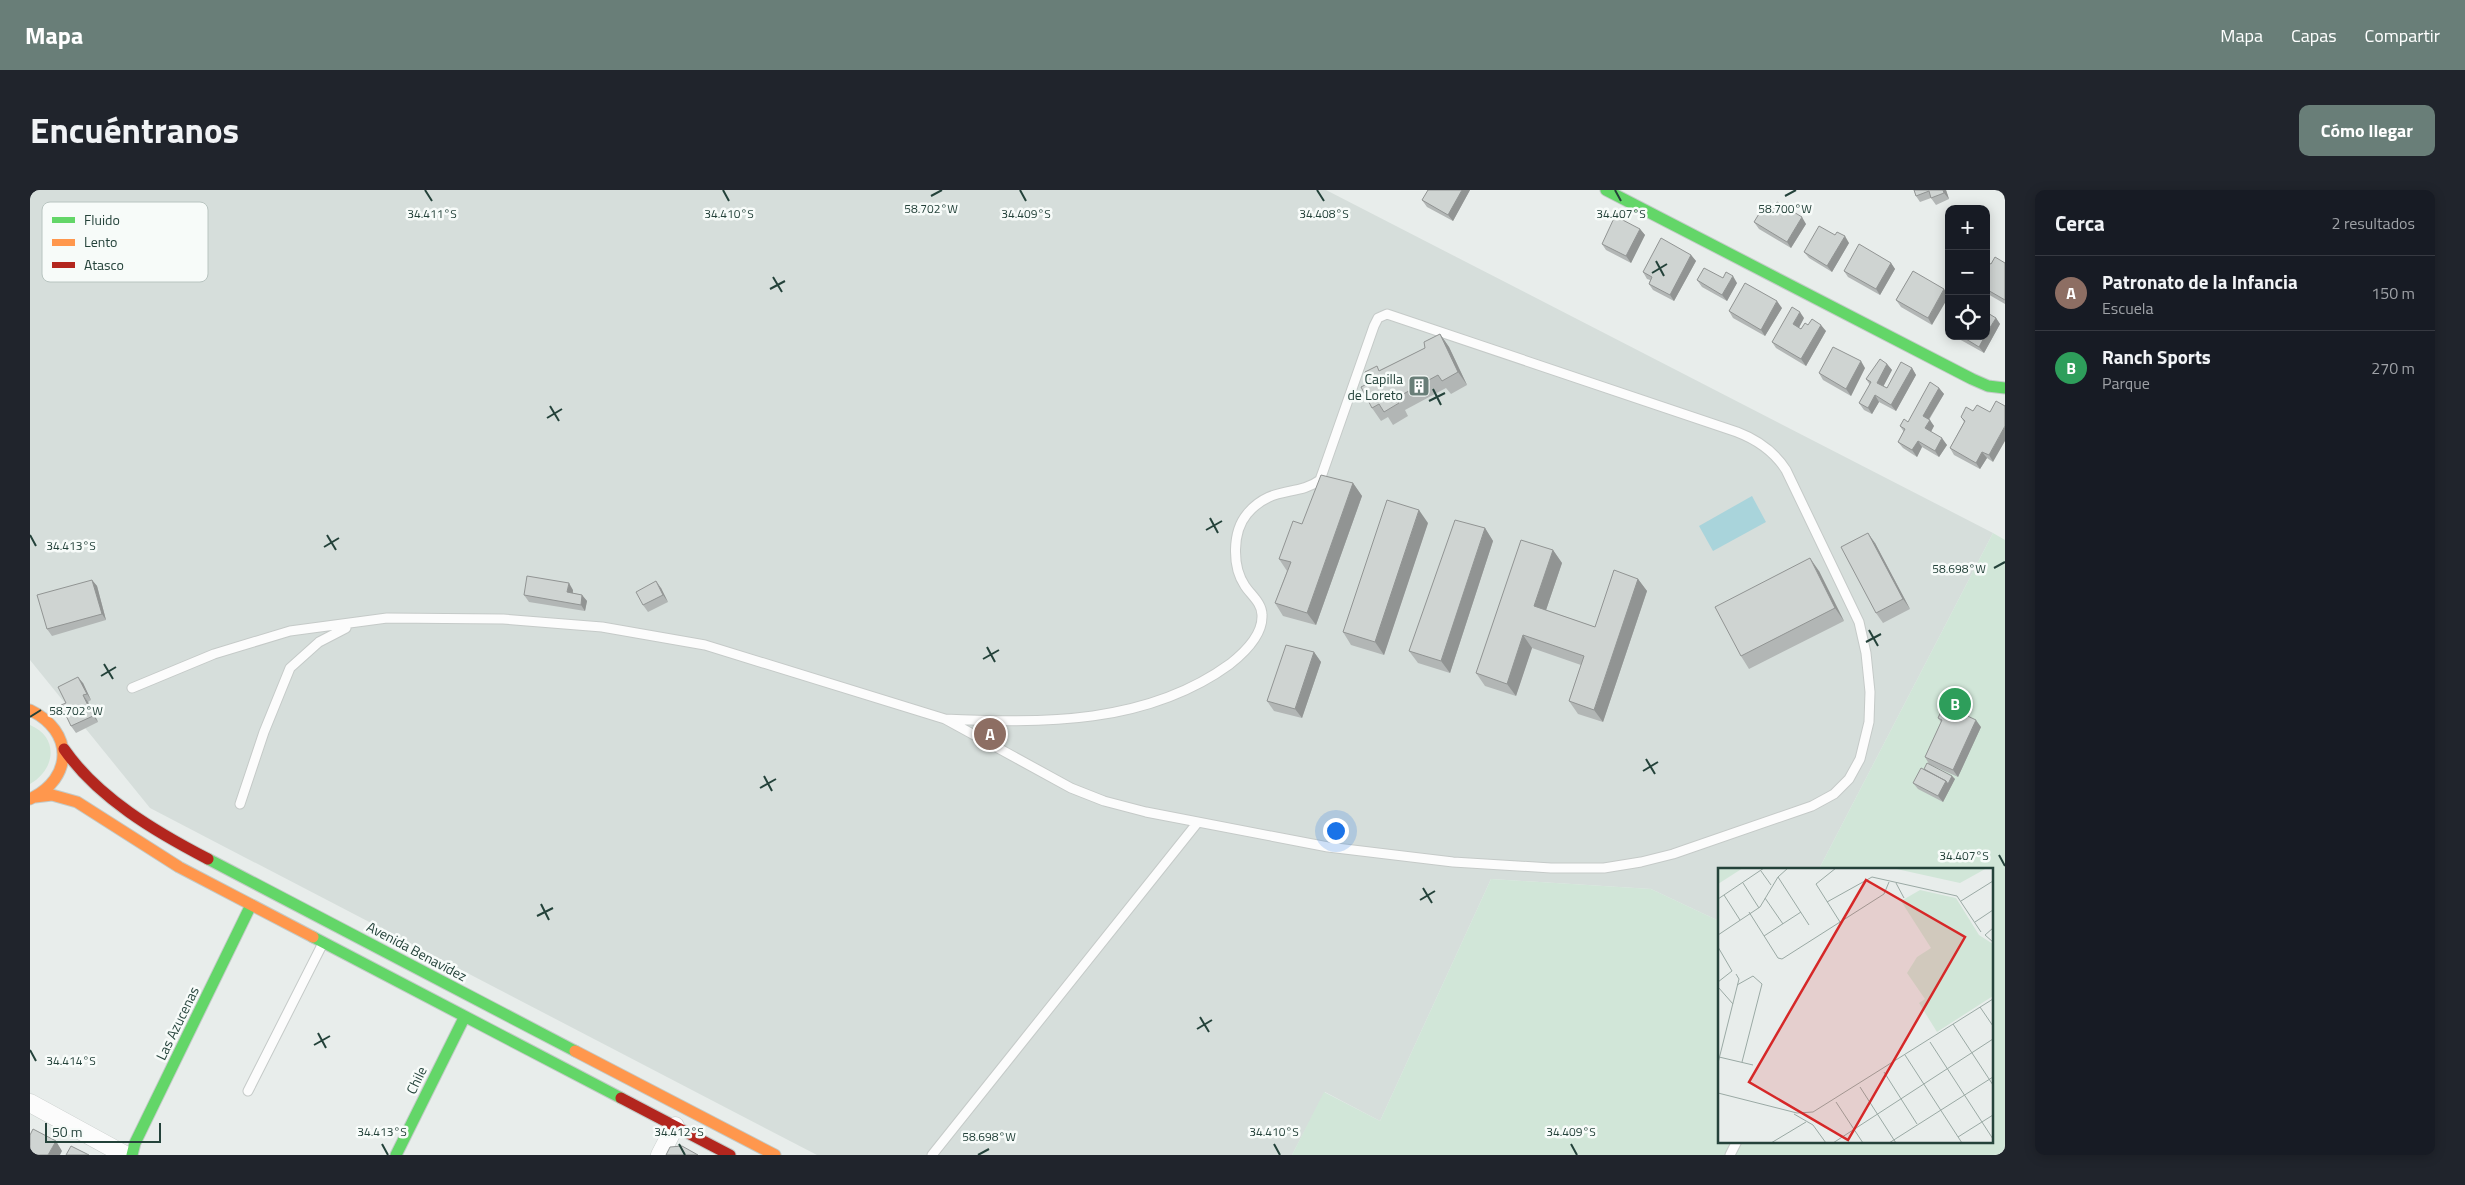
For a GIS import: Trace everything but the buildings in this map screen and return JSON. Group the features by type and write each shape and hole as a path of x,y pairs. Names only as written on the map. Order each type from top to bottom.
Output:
{"main road":[{"path":"1606,190 1972,379 1988,386 2005,388"},
{"name":"Avenida Benavídez","path":"32,708 55,727 72,764 84,776 164,834 204,857 775,1155"},
{"path":"32,798 48,790 58,778 63,764 64,749"},
{"path":"32,798 52,795 77,802 179,867 464,1018 730,1155"},
{"name":"Las Azucenas","path":"132,1155 135,1143 251,905"},
{"name":"Chile","path":"396,1155 464,1018"}],"street":[{"path":"30,1103 125,1155"},
{"path":"660,1155 675,1126"}],"lane":[{"path":"132,688 214,654 290,631 387,618 503,620 602,628 705,645 945,719 1071,788 1104,801 1198,822 1328,847 1453,862 1512,866 1604,868 1673,854 1812,806 1834,794 1849,779 1860,759 1869,722 1870,692 1866,653 1859,622 1779,458 1752,438 1387,314 1378,318 1374,326 1320,480 1312,485 1284,490 1264,498 1247,514 1238,528 1236,552 1238,567 1244,584 1258,602 1262,615 1257,634 1241,656 1200,682 1140,706 1108,715 1002,722 945,719"},
{"path":"240,804 264,732 290,668 319,642 336,631 360,622"},
{"path":"932,1155 1198,822"},
{"path":"248,1091 323,943"},
{"path":"1730,1155 1736,1142"}],"shaded area":[{"path":"30,190 1326,190 1993,533 1820,868 1718,868 1718,921 1651,889 1491,879 1380,1121 1325,1092 1292,1155 817,1155 150,808 30,660"}],"green space":[{"path":"1993,533 2005,540 2005,1155 1292,1155 1324,1092 1380,1121 1491,879 1651,889 1718,921 1718,1142 1992,1142 1992,868 1820,868"},
{"path":"30,725 46,737 51,753 45,770 39,778 30,784"}],"water":[{"path":"1752,496 1766,522 1713,551 1699,526"}],"traffic: fast":[{"path":"1606,190 1972,379 1988,386 2005,388"},
{"path":"208,859 575,1051"},
{"path":"132,1155 135,1143 251,905"},
{"path":"313,937 621,1098"},
{"path":"396,1155 464,1018"}],"traffic: slow":[{"path":"30,710 44,719 55,730 61,742 63,754 61,767 55,779 44,790 30,799"},
{"path":"35,797 52,795 77,802 179,867 313,937"},
{"path":"575,1051 775,1155"}],"traffic: jam":[{"path":"64,749 94,783 129,812 168,837 208,859"},
{"path":"621,1098 730,1155"}],"place":[{"name":"Capilla de Loreto","path":"1419,386"},
{"name":"Ranch Sports","path":"1955,704"},
{"name":"Patronato de la Infancia","path":"990,734"}]}
